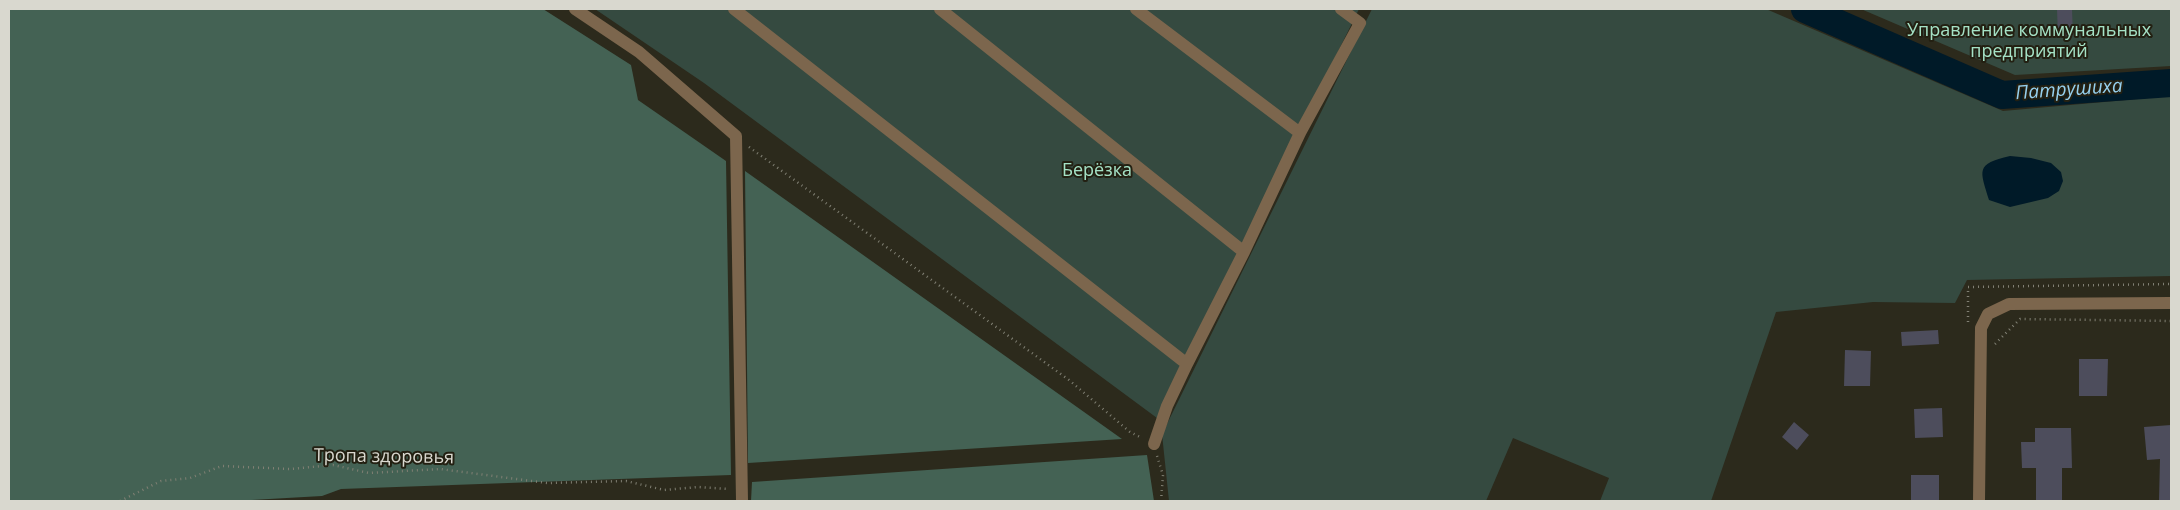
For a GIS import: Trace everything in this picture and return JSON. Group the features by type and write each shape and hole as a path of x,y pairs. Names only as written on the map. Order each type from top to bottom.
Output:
{"street":[{"path":"575,9 639,52 736,136 742,496"},
{"path":"734,9 1187,364"},
{"path":"940,9 1244,252"},
{"path":"1136,9 1300,134"},
{"path":"1154,444 1167,406 1187,364 1244,252 1300,134 1360,23 1342,9"},
{"path":"1979,501 1980,328 1988,314 2008,304 2171,303"}],"path":[{"path":"736,136 759,155 1069,380 1130,432 1154,444 1163,475 1161,501"},
{"path":"1968,287 2171,284"},
{"path":"1989,350 2020,319 2171,321"},
{"name":"Тропа здоровья","path":"120,501 161,481 190,478 222,466 290,469 333,465 369,473 440,469 547,483 626,480 664,490 698,487 742,496"}],"green space":[{"path":"9,9 543,9 631,65 638,100 726,161 731,475 341,489 322,496 234,501 9,501"},
{"name":"Берёзка","path":"595,9 1359,9 1157,418 704,83"},
{"path":"1372,9 1766,9 2003,111 2171,96 2171,276 1967,280 1955,303 1873,302 1776,312 1711,501 1600,501 1609,478 1513,438 1486,501 1169,501 1162,434"},
{"name":"Управление коммунальных предприятий","path":"1861,9 2171,9 2171,66 2015,75"},
{"path":"745,171 1122,439 748,463"},
{"path":"1147,455 1154,501 751,501 752,482"}],"water":[{"path":"2010,156 2031,158 2051,163 2061,172 2063,181 2059,191 2048,198 2010,207 1989,200 1982,175 1983,170 1991,162"}],"building":[{"path":"2057,9 2072,9 2073,36 2058,37"},
{"path":"1938,330 1939,344 1902,346 1901,332"},
{"path":"1845,350 1871,351 1870,386 1844,386"},
{"path":"2079,359 2108,359 2107,396 2079,396"},
{"path":"1942,408 1943,437 1915,438 1914,409"},
{"path":"1794,422 1809,435 1797,450 1782,437"},
{"path":"2171,425 2171,501 2159,501 2160,459 2147,460 2144,427"},
{"path":"2035,428 2071,428 2072,468 2062,468 2062,501 2036,501 2036,468 2022,468 2021,442 2035,442"},
{"path":"1911,475 1939,475 1939,501 1911,501"}],"waterway":[{"name":"Патрушиха","path":"1805,9 2002,95 2171,83"}]}
